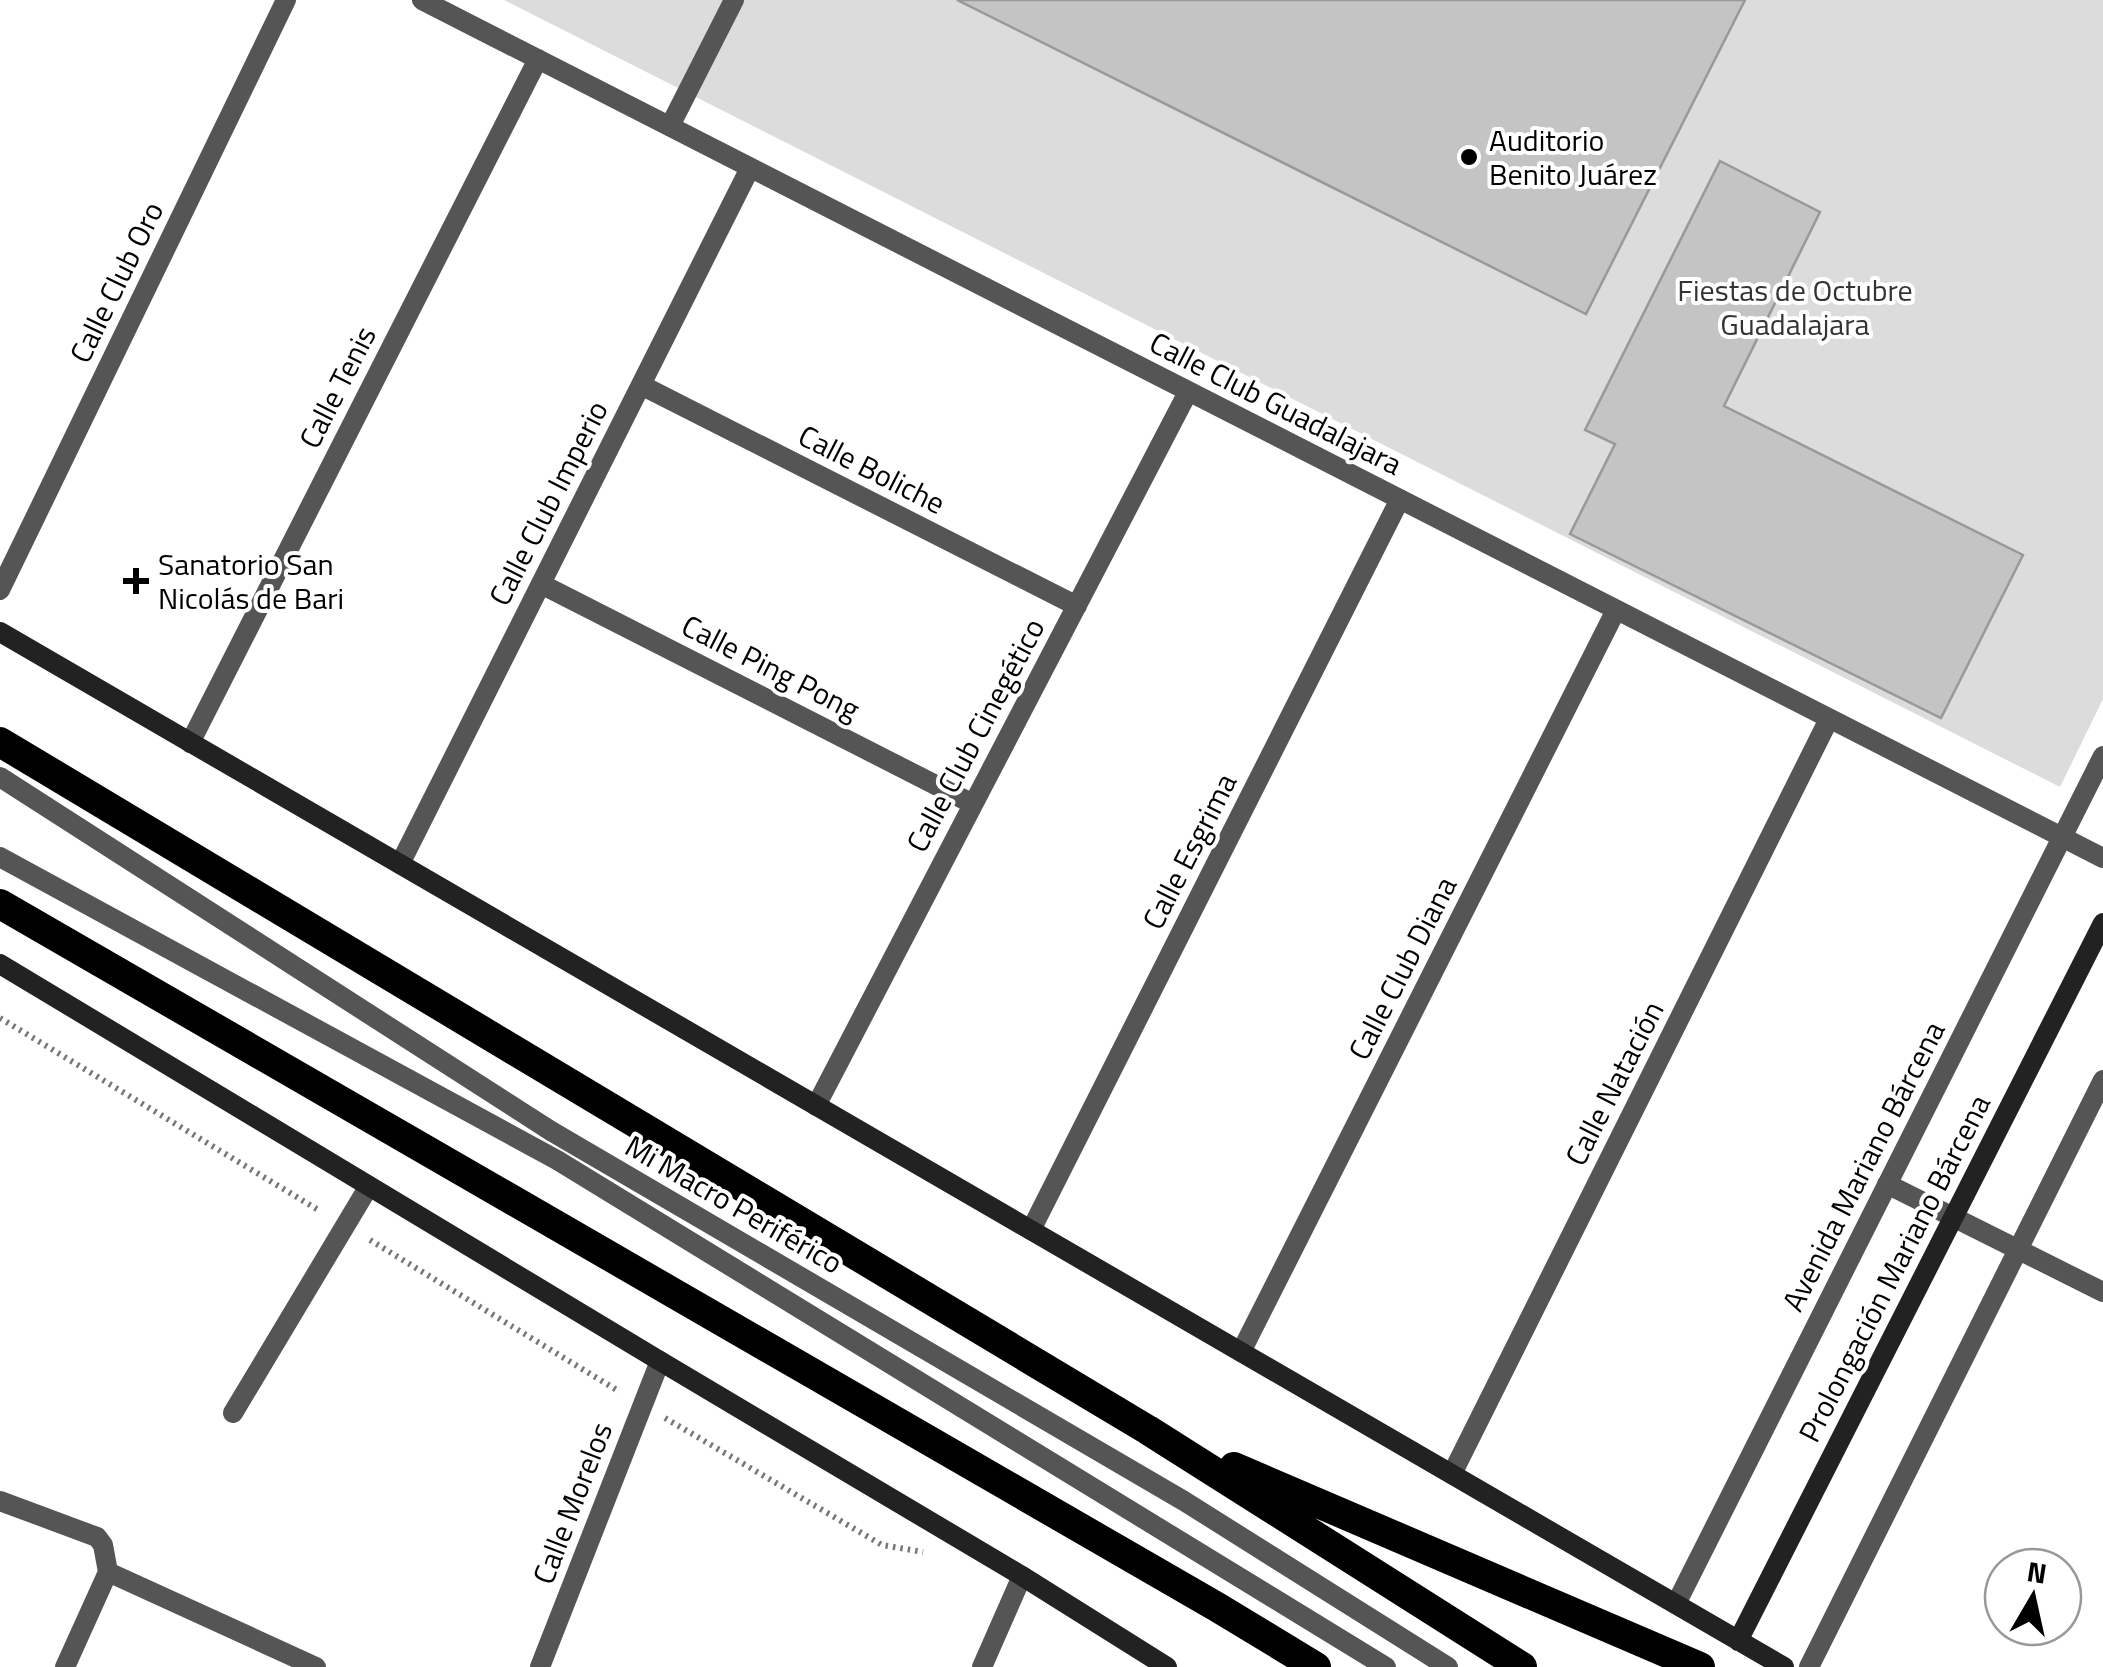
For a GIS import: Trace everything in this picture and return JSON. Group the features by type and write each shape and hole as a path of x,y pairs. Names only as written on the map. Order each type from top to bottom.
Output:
{"highway":[{"path":"0,719 79,788"},
{"path":"0,742 1148,1430 1522,1667"},
{"path":"0,904 1316,1667"},
{"path":"1148,1430 1700,1667"},
{"path":"1217,1607 1297,1667"}],"street":[{"name":"Calle Club Oro","path":"0,590 286,0"},
{"name":"Calle Club Guadalajara","path":"422,0 2103,858"},
{"path":"670,126 734,0"},
{"name":"Calle Tenis","path":"190,743 538,59"},
{"name":"Calle Club Imperio","path":"400,864 750,168"},
{"name":"Calle Boliche","path":"641,385 1077,606"},
{"name":"Calle Club Cinegético","path":"816,1106 1188,392"},
{"name":"Calle Esgrima","path":"1030,1230 1400,500"},
{"name":"Calle Ping Pong","path":"541,584 973,804"},
{"name":"Calle Club Diana","path":"1241,1352 1616,610"},
{"path":"0,632 1784,1667"},
{"name":"Calle Natación","path":"1452,1474 1830,719"},
{"name":"Avenida Mariano Bárcena","path":"1676,1604 2103,756"},
{"name":"Mi Macro Periférico","path":"0,777 552,1132 1184,1502 1448,1667"},
{"name":"Mi Macro Periférico","path":"0,856 557,1160 1386,1667"},
{"name":"Prolongación Mariano Bárcena","path":"1738,1640 2103,923"},
{"path":"0,964 1022,1576 1167,1667"},
{"path":"1809,1667 2103,1080"},
{"path":"1887,1184 2103,1292"},
{"path":"234,1413 369,1186"},
{"name":"Calle Morelos","path":"540,1667 660,1361"},
{"path":"0,1501 97,1537 103,1545 108,1572 65,1667"},
{"path":"108,1572 316,1667"},
{"path":"982,1667 1022,1576"}],"path":[{"path":"0,1018 642,1405 882,1544 932,1554"}],"green space":[{"name":"Fiestas de Octubre Guadalajara","path":"504,0 2103,0 2103,699 2060,787"}],"building":[{"name":"Auditorio Benito Juárez","path":"957,0 1745,0 1586,314"},
{"path":"1720,161 1820,212 1724,406 2023,555 1941,718 1570,534 1615,444 1585,430"}],"place":[{"name":"Auditorio Benito Juárez","path":"1469,157"},
{"name":"Sanatorio San Nicolás de Bari","path":"136,581"}]}
